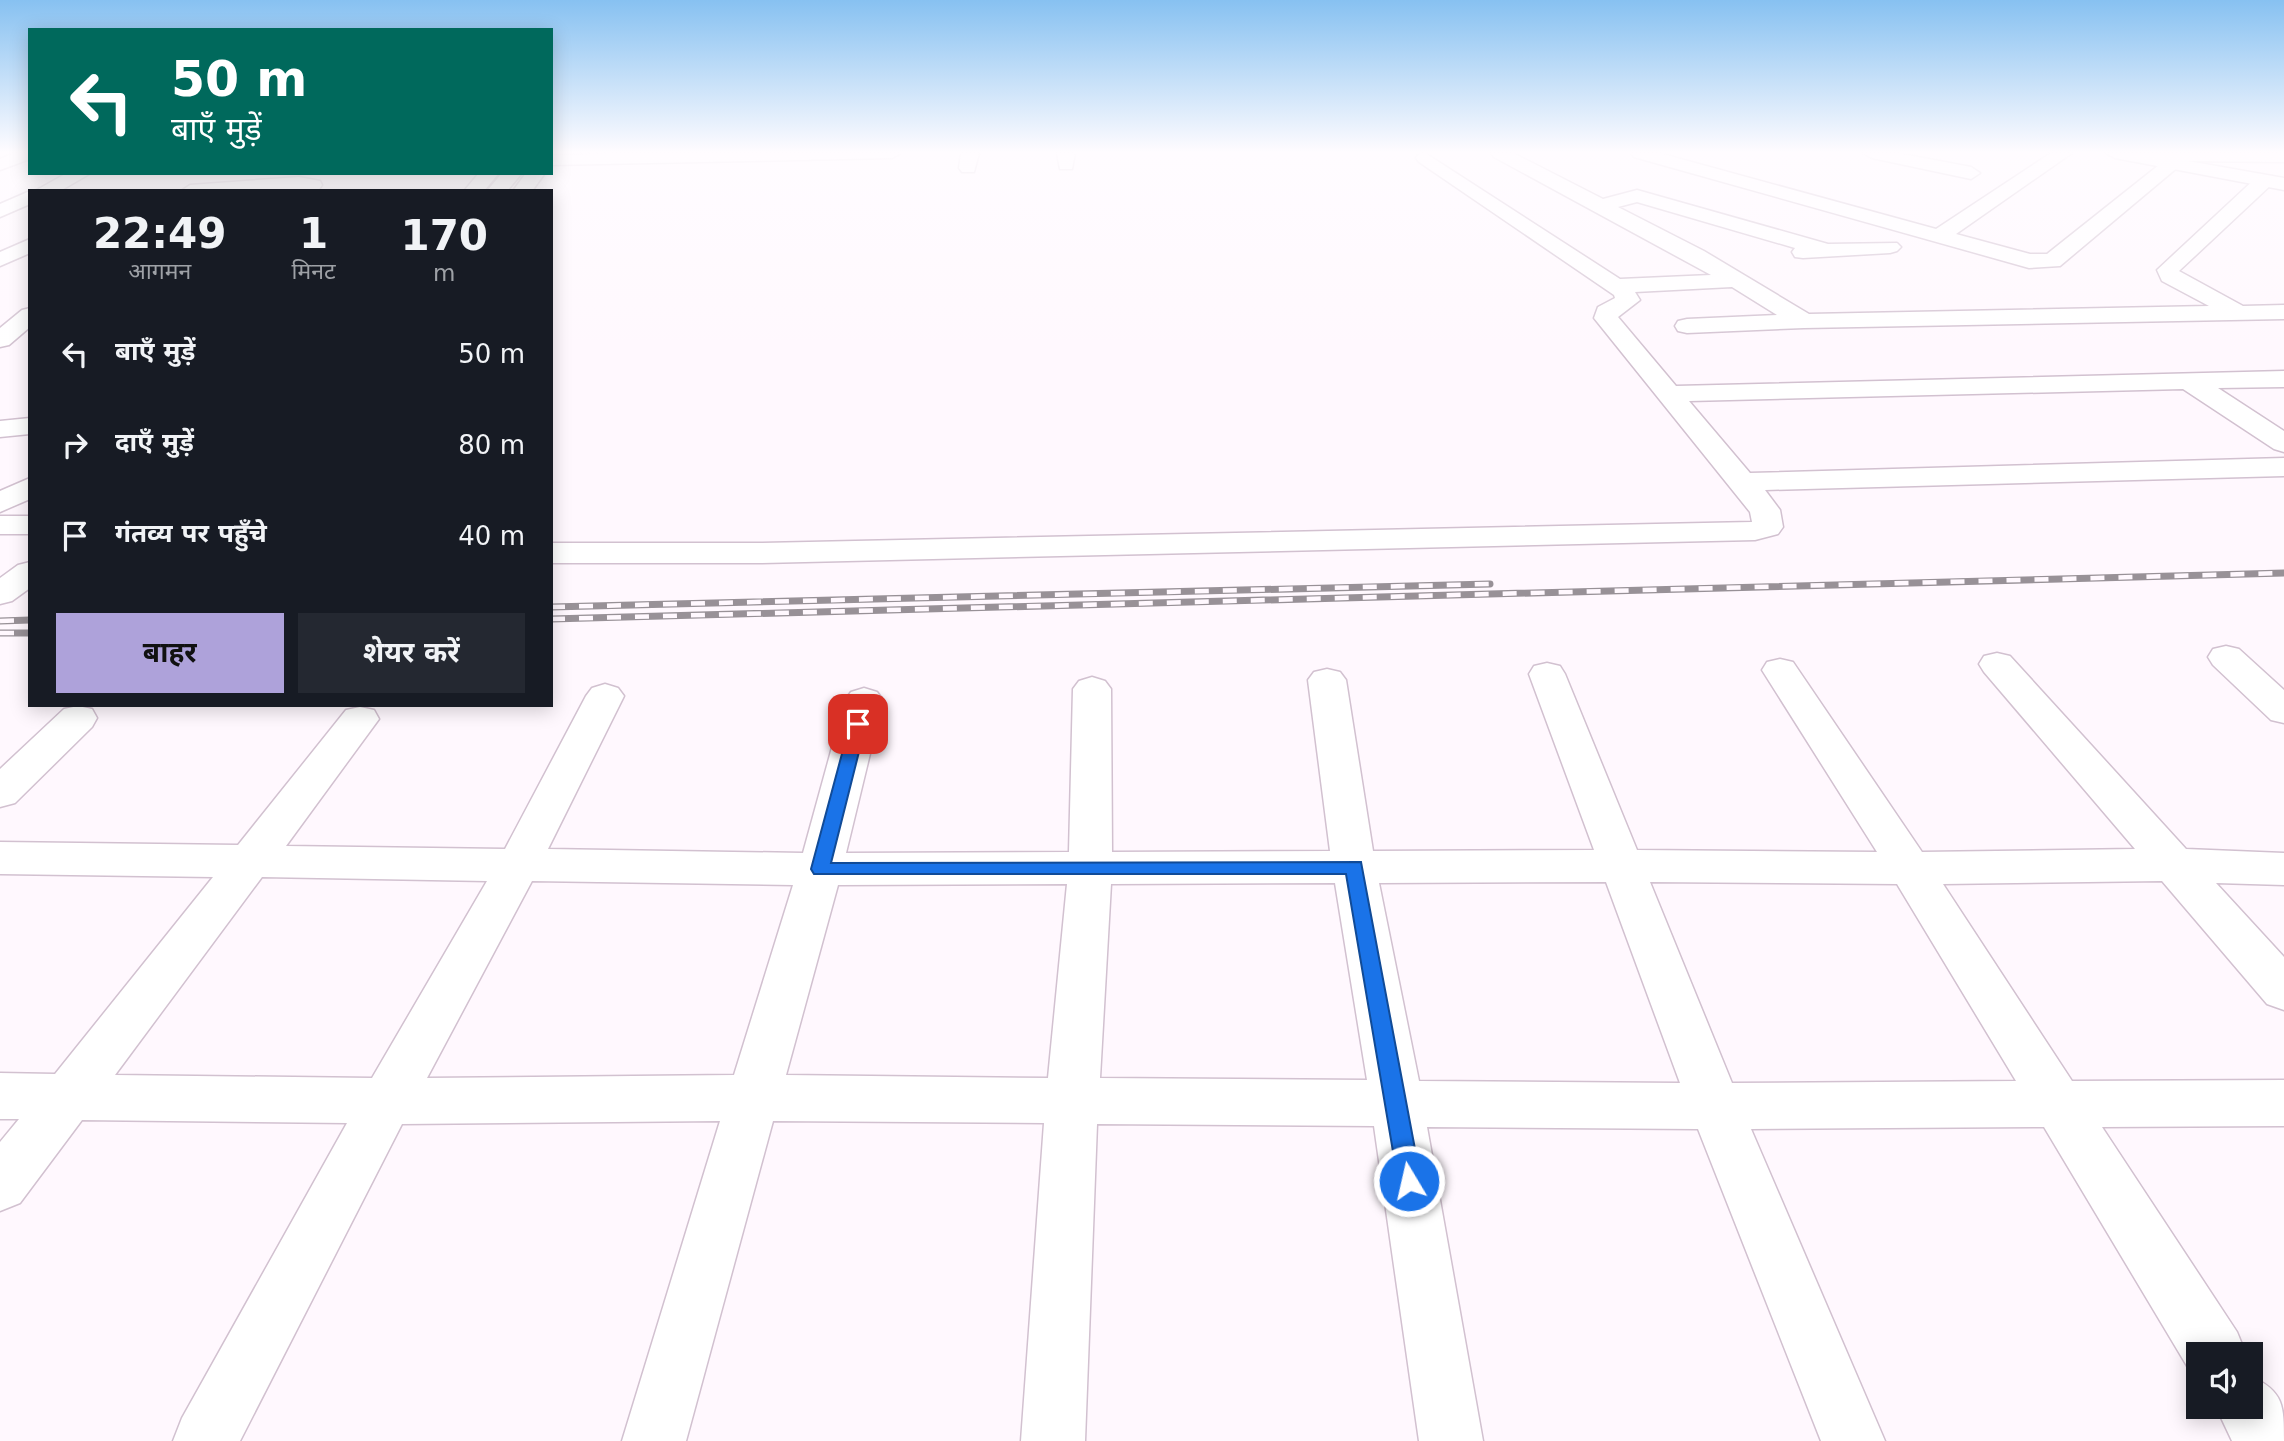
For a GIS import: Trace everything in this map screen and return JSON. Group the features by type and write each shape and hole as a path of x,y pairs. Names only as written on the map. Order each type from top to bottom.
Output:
{"street":[{"path":"553,553 774,552 1755,531 1767,527 1765,510 1606,318 1606,312 1628,300 1623,291 1519,220"},
{"path":"1632,220 1804,321"},
{"path":"1721,220 1828,251"},
{"path":"1887,220 2029,261 2052,261 2102,220"},
{"path":"1939,236 1964,220"},
{"path":"2228,220 2168,271 2170,276 2180,283 2240,313"},
{"path":"0,260 28,246"},
{"path":"1762,253 1890,247"},
{"path":"1696,256 1735,254"},
{"path":"1617,286 1736,280"},
{"path":"1687,326 1804,321 2284,312"},
{"path":"0,340 28,318"},
{"path":"0,346 28,344"},
{"path":"1668,394 2284,379"},
{"path":"2188,382 2284,443"},
{"path":"0,429 28,426"},
{"path":"1741,482 2284,467"},
{"path":"0,503 28,488"},
{"path":"0,525 28,525"},
{"path":"0,594 28,573"},
{"path":"2226,657 2284,711"},
{"path":"1997,664 2284,990"},
{"path":"1780,670 1910,868 2207,1342"},
{"path":"1547,674 1624,866 1715,1106 1853,1441"},
{"path":"1327,680 1354,867 1397,1104 1451,1441"},
{"path":"1053,1441 1072,1101 1090,868 1093,689"},
{"path":"205,1441 387,1101 519,864 605,696"},
{"path":"654,1441 820,869 864,700"},
{"path":"0,793 78,718"},
{"path":"0,1185 360,719"},
{"path":"0,858 820,869 1624,866 1910,868 2176,865 2284,869"},
{"path":"0,1096 387,1101 753,1098 1715,1106 2284,1103"},
{"path":"2255,1419 2269,1441"}],"railway":[{"path":"553,619 2284,573"},
{"path":"553,607 1490,584"},
{"path":"0,621 28,620"},
{"path":"0,633 28,633"}],"route":[{"path":"858,724 820,869 1354,867 1409,1181"}]}
